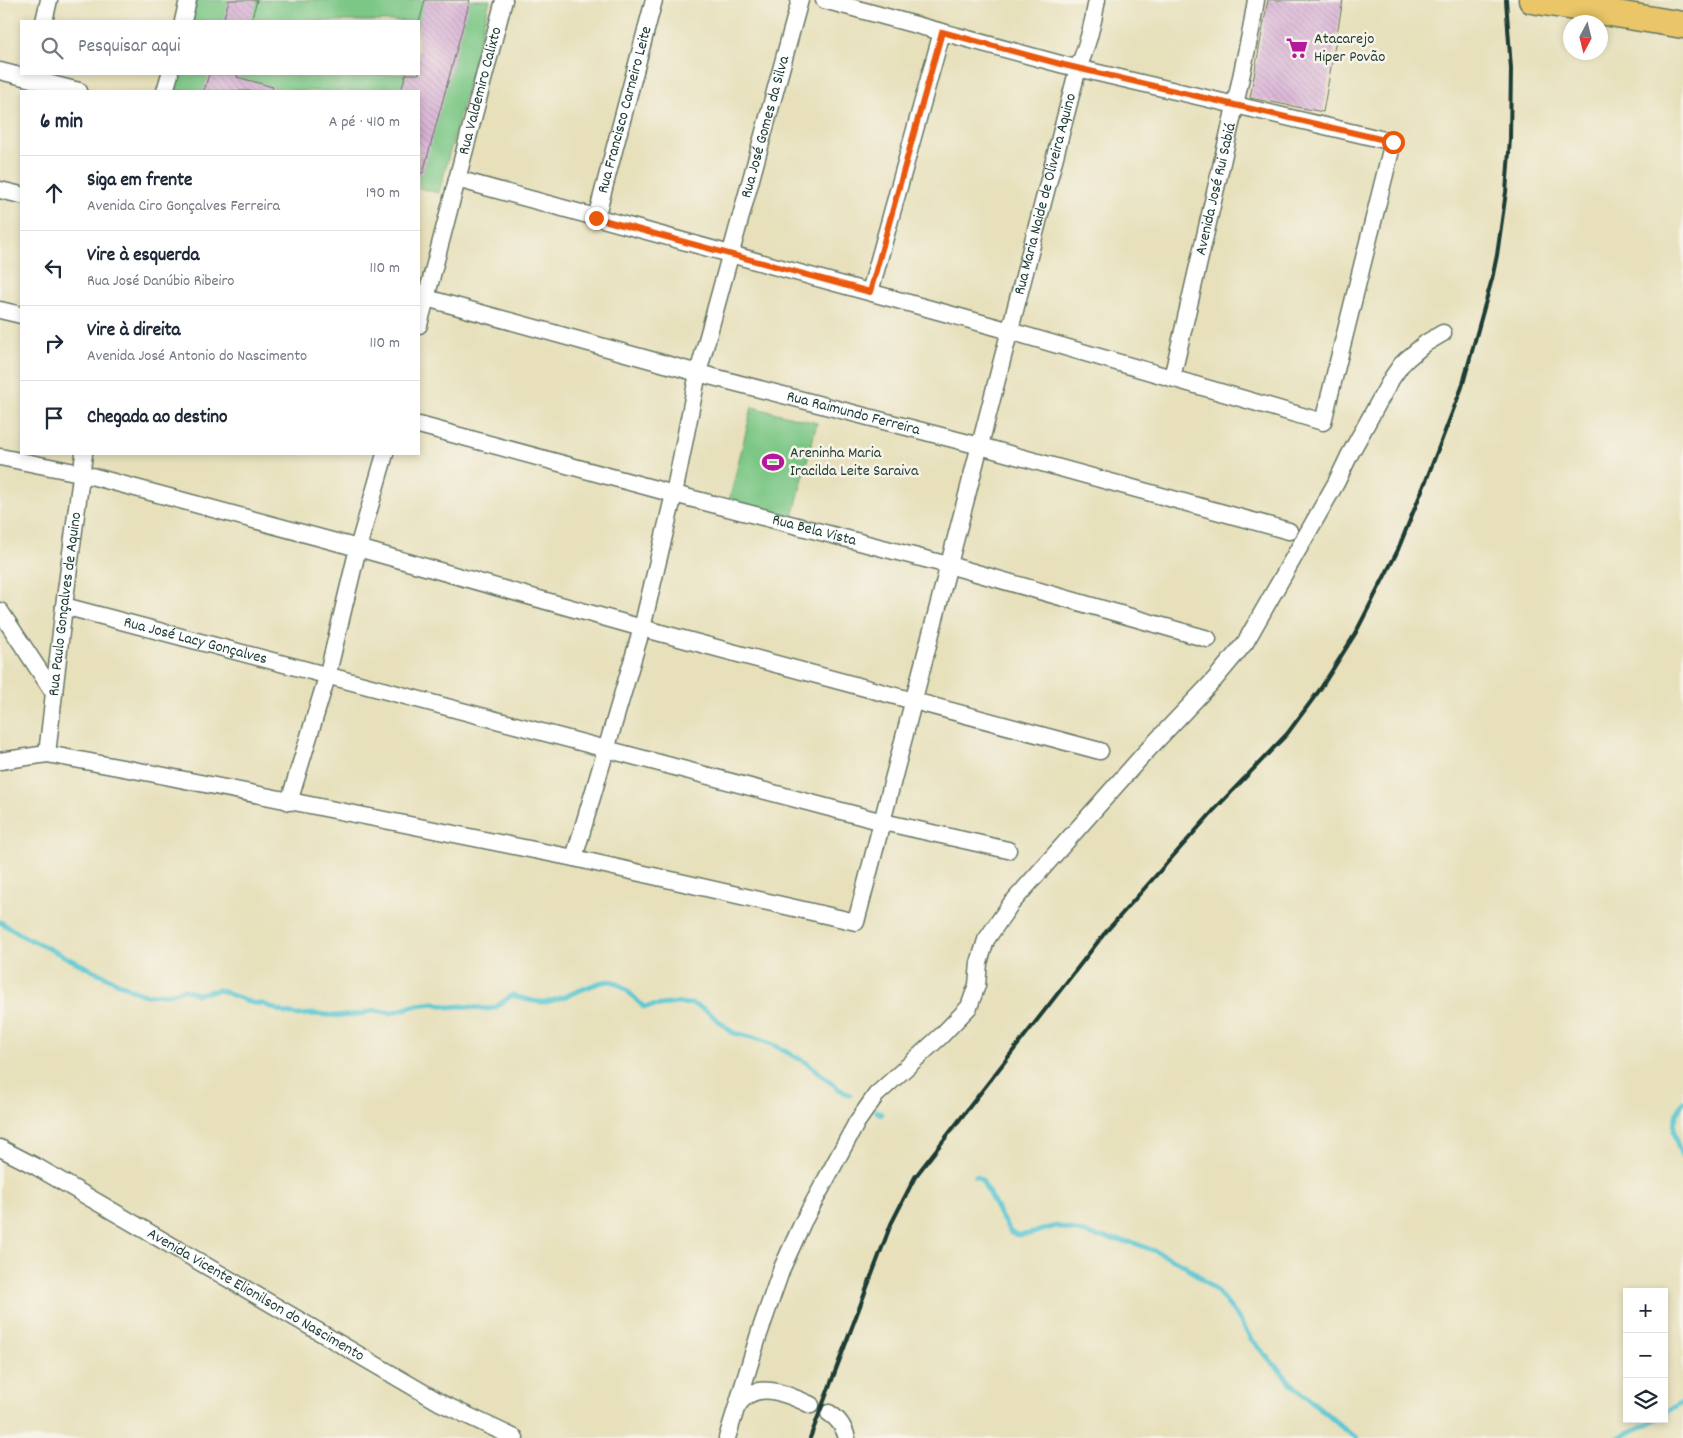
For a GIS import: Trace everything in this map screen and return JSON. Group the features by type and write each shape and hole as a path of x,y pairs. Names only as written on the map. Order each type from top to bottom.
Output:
{"main road":[{"path":"1532,0 1683,25"}],"street":[{"path":"44,20 49,0"},
{"path":"183,20 188,0"},
{"name":"Rua Valdemiro Calixto","path":"420,316 422,297 457,180 504,0"},
{"name":"Rua Francisco Carneiro Leite","path":"596,218 654,0"},
{"name":"Rua José Gomes da Silva","path":"574,858 642,628 674,494 698,373 800,0"},
{"path":"457,180 1010,331 1323,422 1393,142 1078,68 824,0"},
{"name":"Rua Maria Naide de Oliveira Aquino","path":"574,858 856,922 915,701 1078,68 1092,34 1097,0"},
{"name":"Avenida José Rui Sabiá","path":"1172,378 1252,30 1256,0"},
{"path":"870,292 942,32"},
{"path":"0,71 20,74"},
{"path":"165,90 170,75"},
{"path":"30,76 76,90"},
{"path":"0,190 20,195"},
{"name":"Rua Raimundo Ferreira","path":"422,297 698,373 980,446 1289,531"},
{"path":"0,310 20,315"},
{"path":"727,1438 759,1334 782,1268 803,1222 857,1122 876,1095 930,1046 969,1007 977,985 979,963 986,940 1010,905 1130,769 1215,679 1245,643 1336,483 1392,378 1401,365 1416,351 1443,333"},
{"name":"Rua Bela Vista","path":"420,425 674,494 950,565 1208,639"},
{"name":"Rua Paulo Gonçalves de Aquino","path":"47,754 80,473 84,455"},
{"path":"289,802 327,677 358,548 385,455"},
{"path":"0,457 80,473 358,548 642,628 1100,751"},
{"name":"Rua José Lacy Gonçalves","path":"64,606 327,677 608,748 883,822 1008,850"},
{"path":"0,612 54,693"},
{"path":"0,761 47,754 574,858"},
{"name":"Avenida Vicente Elionilson do Nascimento","path":"0,1148 37,1166 441,1403 515,1438"},
{"path":"732,1421 740,1402 750,1393 756,1391 774,1391 811,1405"},
{"path":"829,1413 843,1426 847,1438"}],"green space":[{"path":"196,0 490,0 439,193 420,188 420,90 173,90 177,75 420,75 420,20 191,20"},
{"name":"Areninha Maria Iracilda Leite Saraiva","path":"752,407 817,423 793,517 729,501"}],"building":[{"path":"229,0 257,0 251,20 223,20"},
{"path":"425,0 470,0 423,173 420,173 420,90 401,90 406,75 420,75 420,20"},
{"path":"1268,0 1343,0 1323,112 1250,98"},
{"path":"209,75 238,75 237,77 273,87 272,90 204,90"}],"waterway":[{"path":"0,922 23,936 139,993 146,995 169,994 184,989 197,994 219,990 252,1003 263,1004 285,1013 298,1015 341,1016 362,1014 374,1010 391,1013 417,1005 434,1003 450,1007 460,1006 489,1009 496,1007 512,995 531,1001 551,1001 599,983 614,982 627,990 644,1007 677,1003 692,1004 700,1007 733,1033 772,1044 807,1063 839,1089 850,1095"},
{"path":"1683,1102 1674,1124 1675,1137 1683,1159"},
{"path":"876,1111 881,1114"},
{"path":"976,1176 982,1180 1011,1233 1018,1235 1029,1234 1056,1226 1134,1243 1186,1266 1217,1291 1237,1316 1251,1339 1293,1385 1357,1438"},
{"path":"1668,1411 1683,1401"},
{"path":"1619,1438 1648,1423"}],"railway":[{"path":"810,1438 891,1224 915,1177 1104,934 1214,810 1287,734 1321,688 1355,634 1397,552 1462,387 1497,255 1506,192 1510,139 1511,69 1506,0"}],"place":[{"name":"Atacarejo Hiper Povão","path":"1297,48"},
{"name":"Areninha Maria Iracilda Leite Saraiva","path":"773,462"}],"route":[{"path":"596,218 870,292 942,32 1064,65 1393,142"}]}
